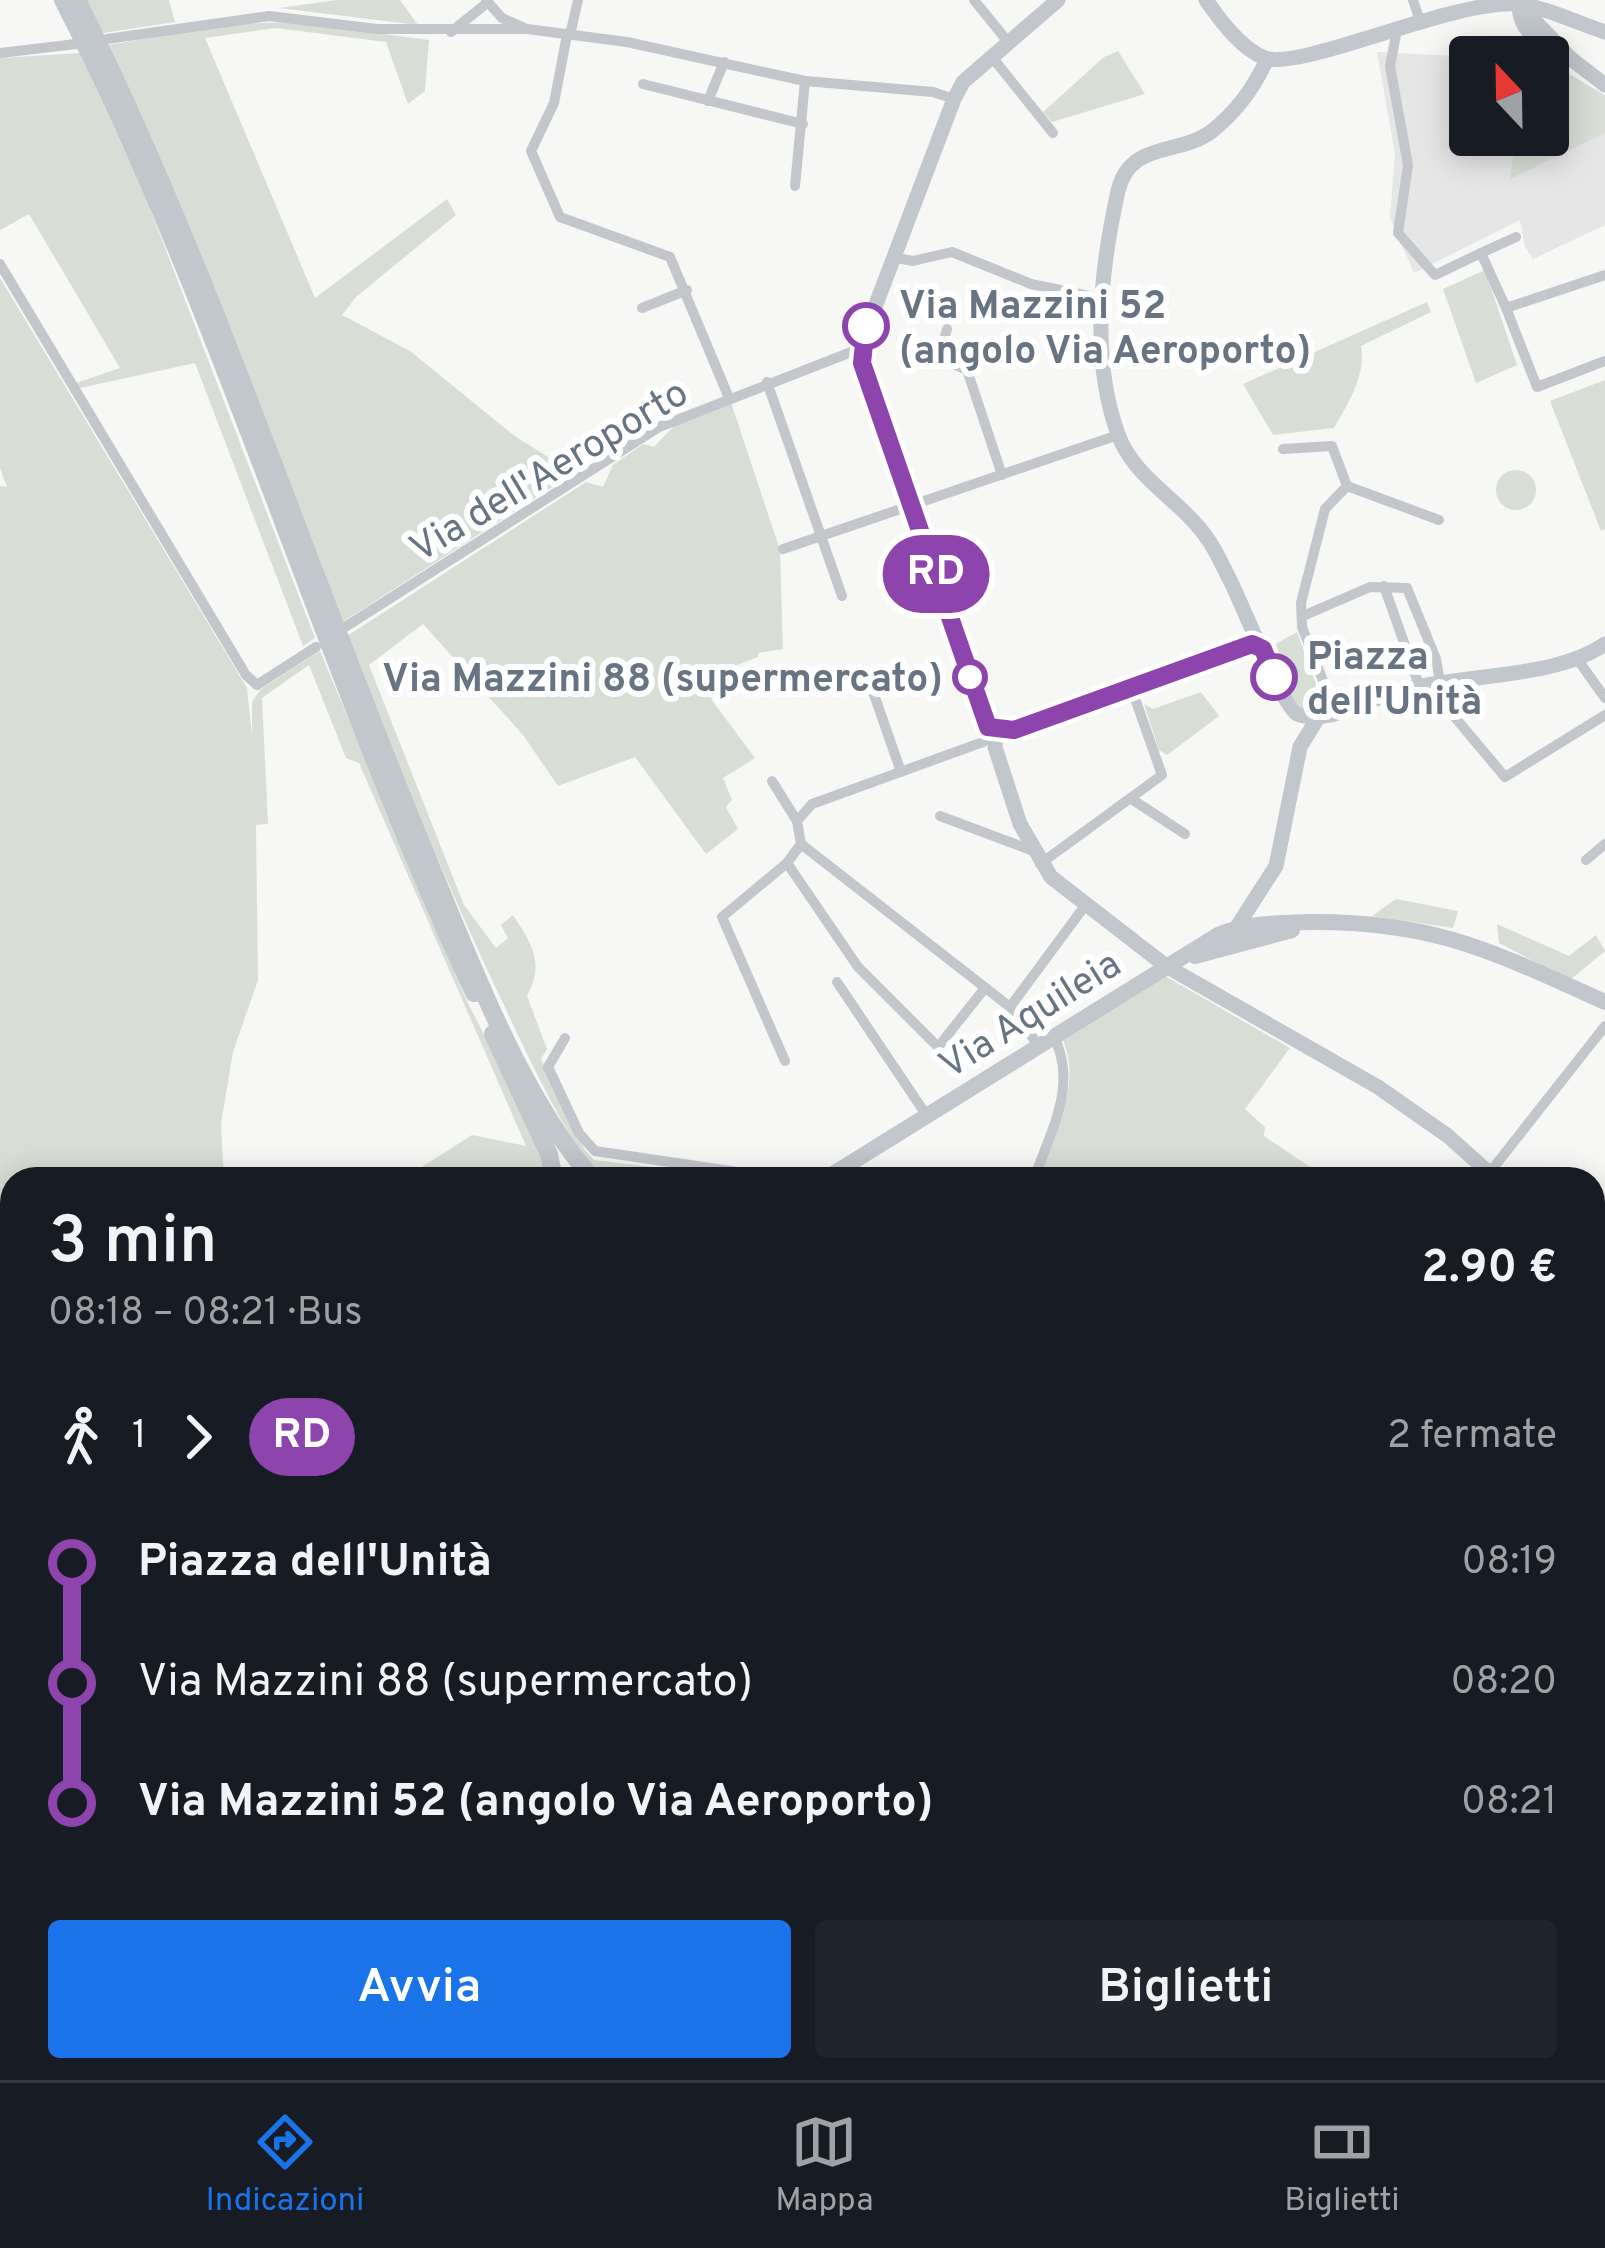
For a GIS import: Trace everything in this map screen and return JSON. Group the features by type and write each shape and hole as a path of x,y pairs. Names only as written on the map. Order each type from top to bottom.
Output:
{"highway":[{"path":"63,0 162,217 364,741 552,1167"},
{"path":"77,0 187,244 439,884 515,1052 557,1130 583,1167"}],"main road":[{"path":"1166,966 1238,928 1288,922 1412,926 1461,940 1605,1002"},
{"path":"1166,966 1292,931 1357,922"},
{"name":"Via Aquileia","path":"844,1167 1166,966"}],"street":[{"path":"578,0 554,103 531,151 560,218 670,256 729,398"},
{"path":"974,0 1009,43"},
{"path":"1058,0 963,82 860,349 980,705 996,731 996,752 1036,857 1084,907 1166,966 1378,1087 1483,1167"},
{"path":"1206,0 1268,59 1293,60 1419,18 1518,2 1605,32"},
{"path":"1413,0 1419,18"},
{"path":"1518,2 1524,28 1605,86"},
{"path":"490,4 527,29"},
{"path":"482,32 494,20 490,4"},
{"path":"452,32 490,4"},
{"path":"107,40 269,16 452,32 527,29 724,62 805,81 954,98"},
{"path":"1396,35 1390,66 1408,165 1398,233 1435,275 1516,237"},
{"path":"0,53 76,44"},
{"path":"992,57 1053,133"},
{"path":"1268,59 1255,86 1210,134 1156,149 1126,170 1099,298 1118,435 1142,472 1207,538 1284,704 1298,715 1327,715 1428,678 1578,660 1605,644"},
{"path":"708,101 724,62"},
{"path":"795,186 805,81"},
{"path":"643,84 803,124"},
{"path":"892,257 913,261 952,252 1031,284 1099,298"},
{"path":"1481,253 1538,387 1605,361"},
{"path":"0,264 246,675 257,685 267,681 316,647"},
{"path":"1507,308 1605,275"},
{"path":"642,308 687,290"},
{"path":"947,328 939,358 967,370 1002,475"},
{"name":"Via dell'Aeroporto","path":"342,629 659,427 860,349"},
{"path":"767,382 842,596"},
{"path":"783,549 1118,435"},
{"path":"1283,449 1332,446 1347,486 1439,520"},
{"path":"1194,956 1238,928 1265,886 1288,824 1300,747 1327,715 1326,692 1302,627 1301,603 1325,509 1347,486"},
{"path":"1384,586 1428,678 1505,778 1605,716"},
{"path":"1304,616 1370,587 1413,592 1428,678"},
{"path":"797,821 812,804 983,742 996,731 1132,690 1260,644"},
{"path":"1578,660 1605,698"},
{"path":"869,680 902,772"},
{"path":"1036,857 1132,800 1162,771 1132,690"},
{"path":"772,781 797,821 801,844 1010,1007 1046,1041 1067,1072 1065,1093 1038,1167"},
{"path":"1132,800 1186,834"},
{"path":"940,816 1036,857"},
{"path":"785,1061 722,917 787,863 801,844"},
{"path":"1586,860 1605,844"},
{"path":"787,863 858,967 938,1047 985,988"},
{"path":"1265,886 1269,911 1288,922"},
{"path":"1010,1007 1084,907"},
{"name":"Via Aquileia","path":"837,982 927,1116"},
{"path":"1499,1167 1605,1026"},
{"path":"566,1038 554,1049 548,1067 580,1133 595,1151 703,1167"}],"shaded area":[{"path":"86,0 169,0 175,22 103,33"},
{"path":"337,0 400,0 418,25 279,8"},
{"path":"293,22 429,40 425,91 408,104 386,42 275,28 205,38 315,298 447,199 456,215 356,297 342,315 410,351 516,437 574,473 341,623 109,45 227,24"},
{"path":"1118,51 1145,94 1052,122 1043,112 1104,57"},
{"path":"1377,52 1449,56 1449,156 1569,156 1569,74 1605,95 1605,225 1533,259 1525,247 1520,220 1414,273 1390,218 1395,154"},
{"path":"80,53 144,193 315,638 303,646 195,363 80,388 76,383 120,368 29,214 0,230 0,58"},
{"path":"1569,74 1605,96 1605,133 1569,150"},
{"path":"1513,156 1558,156 1510,179"},
{"path":"1485,270 1517,365 1476,383 1443,289"},
{"path":"0,278 247,688 252,736 252,702 261,689 320,651 464,995 538,1142 544,1167 422,1167 472,1135 526,1146 359,763 346,758 309,665 262,698 268,824 256,825 258,980 233,1052 221,1124 223,1167 0,1167 0,486 7,487 0,468"},
{"path":"1427,302 1431,312 1361,346 1358,379 1334,428 1273,435 1243,384"},
{"path":"1605,380 1605,529 1601,531 1550,401"},
{"path":"731,402 780,550 783,649 758,653 724,670 711,699 755,758 723,778 732,800 726,807 738,829 706,854 635,757 558,786 523,735 423,624 369,665 464,905 496,948 508,938 501,925 513,915 531,945 535,974 527,996 547,1049 541,1059 585,1150 594,1160 653,1167 591,1167 546,1093 481,956 347,636 586,482 603,487 613,465 643,444 654,447 674,426"},
{"path":"1516,470 1530,476 1536,490 1530,504 1516,510 1502,504 1496,490 1502,476"},
{"path":"1297,632 1318,690 1317,702 1305,710 1290,704 1270,647"},
{"path":"1201,692 1219,716 1167,755 1159,750 1144,704 1153,709"},
{"path":"1396,899 1458,911 1453,928 1372,916"},
{"path":"1497,924 1569,956 1596,935 1605,951 1570,980 1499,943"},
{"path":"1165,976 1290,1048 1245,1109 1265,1127 1264,1136 1310,1167 1044,1167 1068,1092 1070,1075 1063,1040"}],"bus line":[{"name":"RD","path":"866,326 862,363 988,727 1014,730 1252,644 1260,644 1274,677"}],"place":[{"name":"Via Mazzini 52 (angolo Via Aeroporto)","path":"866,326"},
{"name":"Via Mazzini 88 (supermercato)","path":"970,677"},
{"name":"Piazza dell'Unità","path":"1274,677"}]}
